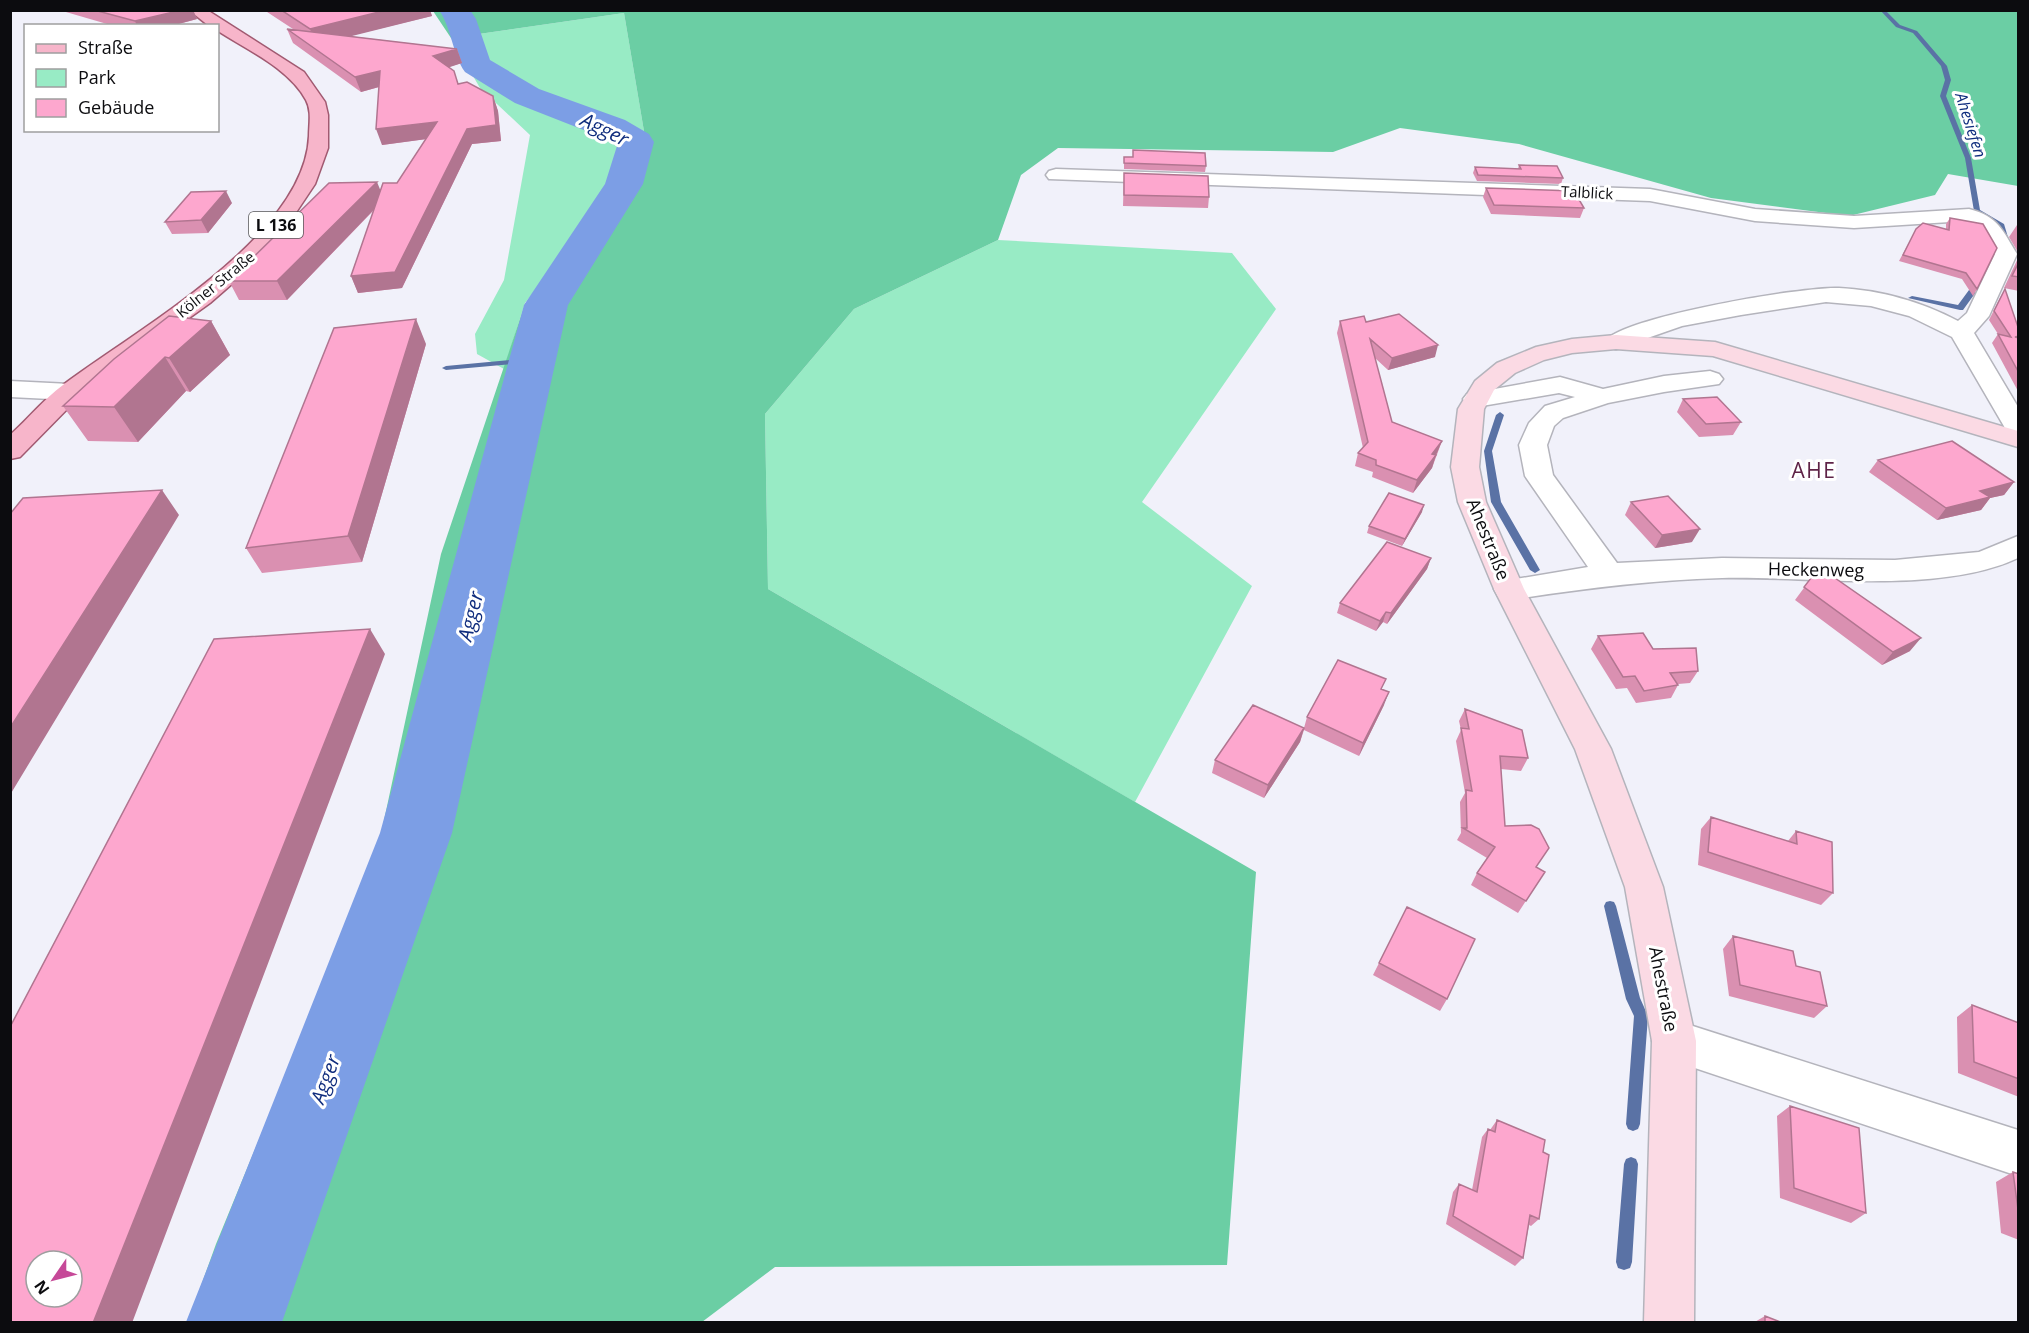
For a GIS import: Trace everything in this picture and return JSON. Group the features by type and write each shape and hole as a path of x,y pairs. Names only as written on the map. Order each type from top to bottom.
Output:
{"main road":[{"name":"Kölner Straße","path":"196,10 218,24"},
{"name":"Kölner Straße","path":"10,451 70,392 202,298 263,245 305,184 318,148 319,115 316,102 298,76 219,25"},
{"name":"Ahestraße","path":"1669,1323 1674,1041 1644,887 1593,749 1509,589 1472,502 1465,467 1471,409 1484,386 1506,368 1536,354 1572,346 1616,342 1715,349 2019,439"}],"street":[{"name":"Talblick","path":"1056,175 1650,195 1755,215 1854,222 1969,214 1988,224 2006,254 1977,316 1961,332"},
{"path":"1616,342 1638,331 1712,312 1837,295 1881,301 1932,315 1961,332 2019,428"},
{"path":"1609,574 1539,476 1533,445 1542,423 1554,412 1602,397 1664,384 1710,379"},
{"path":"1476,399 1560,385 1602,397"},
{"path":"10,389 70,392"},
{"name":"Heckenweg","path":"1509,589 1609,574 1722,568 1895,570 1984,562 2019,546"},
{"name":"Ahestraße","path":"1674,1041 2019,1153"}],"green space":[{"path":"433,11 2018,11 2018,186 1948,174 1935,195 1849,216 1711,198 1519,144 1400,128 1333,152 1058,148 1021,175 998,240 854,309 765,414 768,589 1256,872 1227,1265 775,1267 702,1322 188,1322 216,1244 377,853 441,554 525,304 647,149 624,13 451,38"},
{"path":"624,13 647,149 525,303 504,369 477,354 475,334 504,280 530,135 480,88 451,38"},
{"path":"998,240 1232,253 1276,309 1142,502 1252,586 1135,802 768,589 765,414 854,309"}],"building":[{"path":"94,10 182,10 135,21"},
{"path":"281,10 387,10 310,29"},
{"path":"287,29 457,49 433,56 454,71 458,84 467,82 493,96 496,125 467,129 395,272 351,276 383,183 397,183 437,122 376,129 380,71 355,77"},
{"path":"1133,150 1205,153 1206,166 1124,163 1124,157 1133,157"},
{"path":"1519,165 1557,166 1563,178 1478,175 1475,167 1521,169"},
{"path":"1124,173 1208,176 1209,197 1124,195"},
{"path":"377,182 277,281 229,281 329,183"},
{"path":"1486,188 1574,191 1584,208 1494,205"},
{"path":"226,191 201,220 165,222 191,192"},
{"path":"1950,218 1983,224 1997,248 1977,289 1966,273 1903,255 1916,229 1923,223 1949,230"},
{"path":"2019,262 2019,277 2012,276"},
{"path":"2005,289 2019,330 2019,336 2015,337 2019,338 2019,373 1998,334 2011,337 1994,311"},
{"path":"1399,314 1438,345 1392,358 1370,339 1392,422 1442,441 1432,454 1436,455 1417,480 1376,465 1376,460 1358,453 1368,442 1340,321 1364,316 1366,322"},
{"path":"169,316 211,321 169,358 165,357 114,407 63,406 114,359"},
{"path":"416,319 348,536 246,548 334,328"},
{"path":"1717,397 1741,422 1706,424 1683,399"},
{"path":"1952,441 2014,482 1980,491 1990,497 1946,508 1878,460"},
{"path":"162,490 10,728 10,514 23,498"},
{"path":"1389,493 1424,505 1405,539 1369,526"},
{"path":"1668,496 1700,529 1662,535 1631,502"},
{"path":"1387,542 1431,558 1391,613 1386,612 1380,621 1340,603"},
{"path":"1818,569 1822,569 1921,638 1893,652 1804,587"},
{"path":"370,629 93,1323 10,1323 10,1027 214,639"},
{"path":"1643,633 1653,649 1696,648 1698,671 1670,673 1678,685 1644,691 1635,676 1623,677 1598,636"},
{"path":"1338,660 1386,679 1381,689 1389,692 1363,743 1307,717"},
{"path":"1253,705 1304,728 1268,785 1215,760"},
{"path":"1465,709 1522,730 1528,758 1500,756 1505,826 1531,825 1539,829 1549,848 1536,867 1545,872 1526,901 1477,873 1495,847 1463,828 1467,828 1466,790 1472,791 1461,728 1469,729"},
{"path":"1711,817 1797,844 1796,831 1832,842 1833,893 1708,852"},
{"path":"1407,907 1475,939 1447,999 1379,963"},
{"path":"1733,936 1793,951 1796,966 1820,972 1827,1006 1740,985"},
{"path":"1972,1005 2019,1023 2019,1079 1974,1062"},
{"path":"1790,1106 1859,1128 1866,1213 1794,1188"},
{"path":"1497,1120 1545,1140 1543,1152 1549,1155 1539,1219 1530,1215 1523,1258 1453,1216 1459,1184 1477,1192 1488,1129 1495,1132"},
{"path":"2013,1172 2019,1174 2019,1217"},
{"path":"1765,1316 1783,1323 1765,1323"}],"waterway":[{"name":"Agger","path":"234,1322 416,833 546,305 624,184 636,142 612,128 527,96 476,65 461,19 453,10"},
{"name":"Ahesiefen","path":"1882,10 1898,26 1915,32 1944,66 1948,80 1943,96 1968,158 1977,211 2002,225 2007,244"},
{"name":"Ahesiefen","path":"1912,298 1960,308 1972,292"},
{"path":"446,368 533,360"},
{"name":"Ahesiefen","path":"1500,415 1488,451 1496,502 1535,570"},
{"name":"Ahesiefen","path":"1610,906 1633,999 1641,1016 1633,1124"},
{"name":"Ahesiefen","path":"1624,1262 1631,1164"}],"district":[{"name":"AHE","path":"1814,470"}]}
